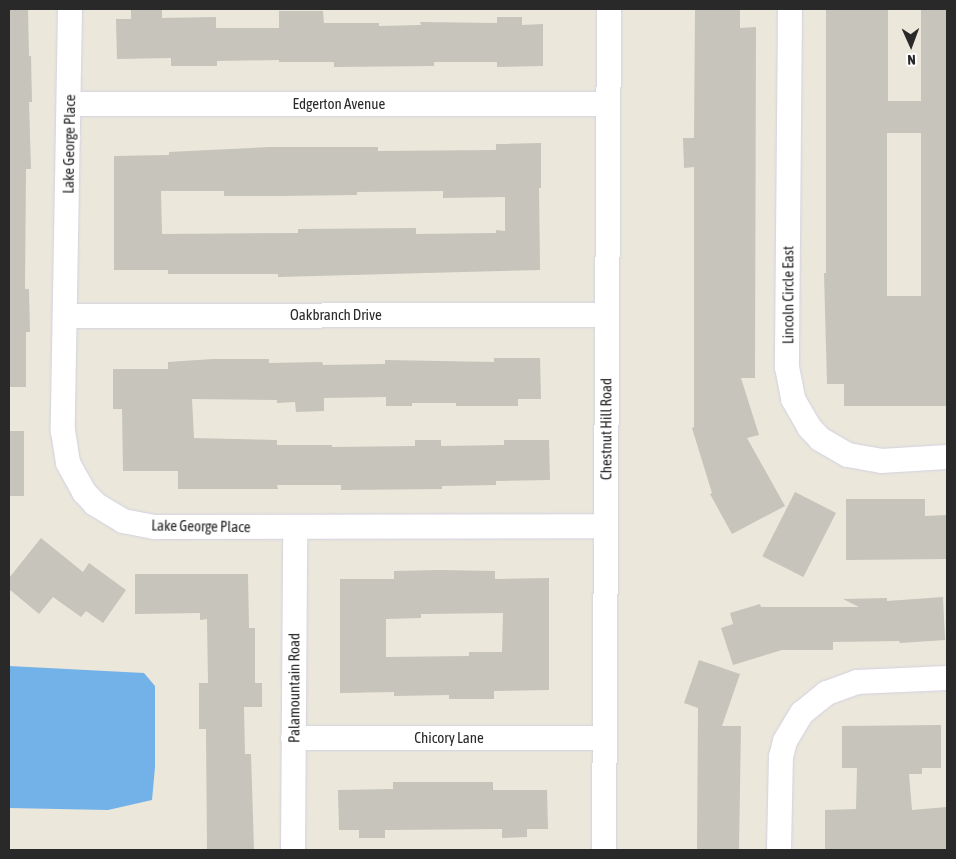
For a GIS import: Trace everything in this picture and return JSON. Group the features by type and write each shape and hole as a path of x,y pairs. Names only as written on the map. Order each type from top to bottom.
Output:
{"street":[{"name":"Lake George Place","path":"70,9 64,448 75,478 95,504 123,520 155,527 606,526"},
{"name":"Chestnut Hill Road","path":"604,850 609,9"},
{"name":"Lincoln Circle East","path":"790,9 788,367 793,399 800,414 820,439 848,455 881,461 947,457"},
{"name":"Edgerton Avenue","path":"70,104 608,104"},
{"name":"Oakbranch Drive","path":"66,316 607,315"},
{"name":"Palamountain Road","path":"293,850 295,527"},
{"path":"779,850 781,757 785,741 802,714 827,693 857,682 947,678"},
{"name":"Chicory Lane","path":"293,738 605,738"}],"water":[{"path":"9,666 144,673 155,686 155,767 152,800 108,810 9,808"}],"building":[{"path":"9,9 28,9 29,56 31,56 32,102 29,102 31,169 26,169 25,289 29,289 30,332 26,332 26,387 9,387"},
{"path":"695,9 740,9 740,28 756,27 755,378 741,378 759,435 747,438 785,506 732,534 710,494 712,493 692,428 694,427 694,167 684,168 683,138 694,138"},
{"path":"826,9 888,9 888,101 921,101 921,9 947,9 947,406 844,406 844,384 827,384 824,273 826,273","holes":["887,133 921,133 921,296 887,296"]},
{"path":"131,10 162,10 162,18 216,17 216,28 279,28 279,11 323,11 324,23 379,23 379,26 421,25 420,22 497,23 497,17 522,17 522,25 543,24 543,66 497,67 497,62 434,62 434,66 334,67 334,62 279,62 279,60 217,61 217,66 171,66 171,58 117,59 116,19 131,19"},
{"path":"541,143 541,188 539,188 540,270 278,277 278,274 168,274 168,270 114,270 114,156 169,155 169,152 269,147 378,147 378,151 496,150 496,144","holes":["161,191 224,191 224,196 357,195 357,192 443,191 443,198 505,197 505,231 496,230 496,233 416,234 416,228 298,229 298,233 162,234"]},
{"path":"494,358 540,358 541,399 518,399 518,406 456,406 456,403 412,403 412,406 386,406 386,397 324,398 324,411 296,412 295,402 277,403 277,400 192,399 194,438 277,440 277,445 332,445 332,447 415,446 415,440 441,440 441,446 504,445 504,440 549,440 550,480 496,481 496,485 442,486 442,489 341,490 341,485 277,485 278,489 178,489 178,471 123,471 122,409 113,409 113,369 168,369 168,362 213,359 269,359 269,363 322,362 323,365 385,364 385,360 494,362"},
{"path":"9,431 24,431 24,496 9,496"},
{"path":"795,492 836,513 803,577 762,556"},
{"path":"846,499 925,499 925,516 947,515 947,559 846,560"},
{"path":"41,538 83,572 89,563 126,590 103,623 86,611 81,617 53,597 39,614 9,589 9,578"},
{"path":"394,571 495,571 495,579 549,578 549,690 494,691 494,699 449,699 449,695 394,696 394,692 340,693 340,579 394,579","holes":["503,613 502,652 469,652 469,656 386,657 386,619 421,618 421,614"]},
{"path":"135,574 248,574 249,628 255,628 255,683 262,683 262,707 244,707 245,754 251,754 254,850 207,850 206,729 199,729 199,683 208,683 207,619 200,620 200,613 135,614"},
{"path":"943,597 945,640 900,643 899,641 833,642 833,650 782,650 733,665 721,628 733,624 730,613 760,604 761,607 859,607 843,599 887,598 887,601"},
{"path":"699,660 740,674 722,726 741,726 739,850 697,850 698,708 684,703"},
{"path":"941,725 941,768 922,768 922,774 909,774 912,810 947,807 947,850 825,850 825,810 856,809 857,768 842,768 842,726"},
{"path":"393,782 493,782 493,790 547,790 548,829 527,829 527,837 502,838 502,829 385,830 385,838 359,838 359,830 339,830 338,790 393,789"}]}
